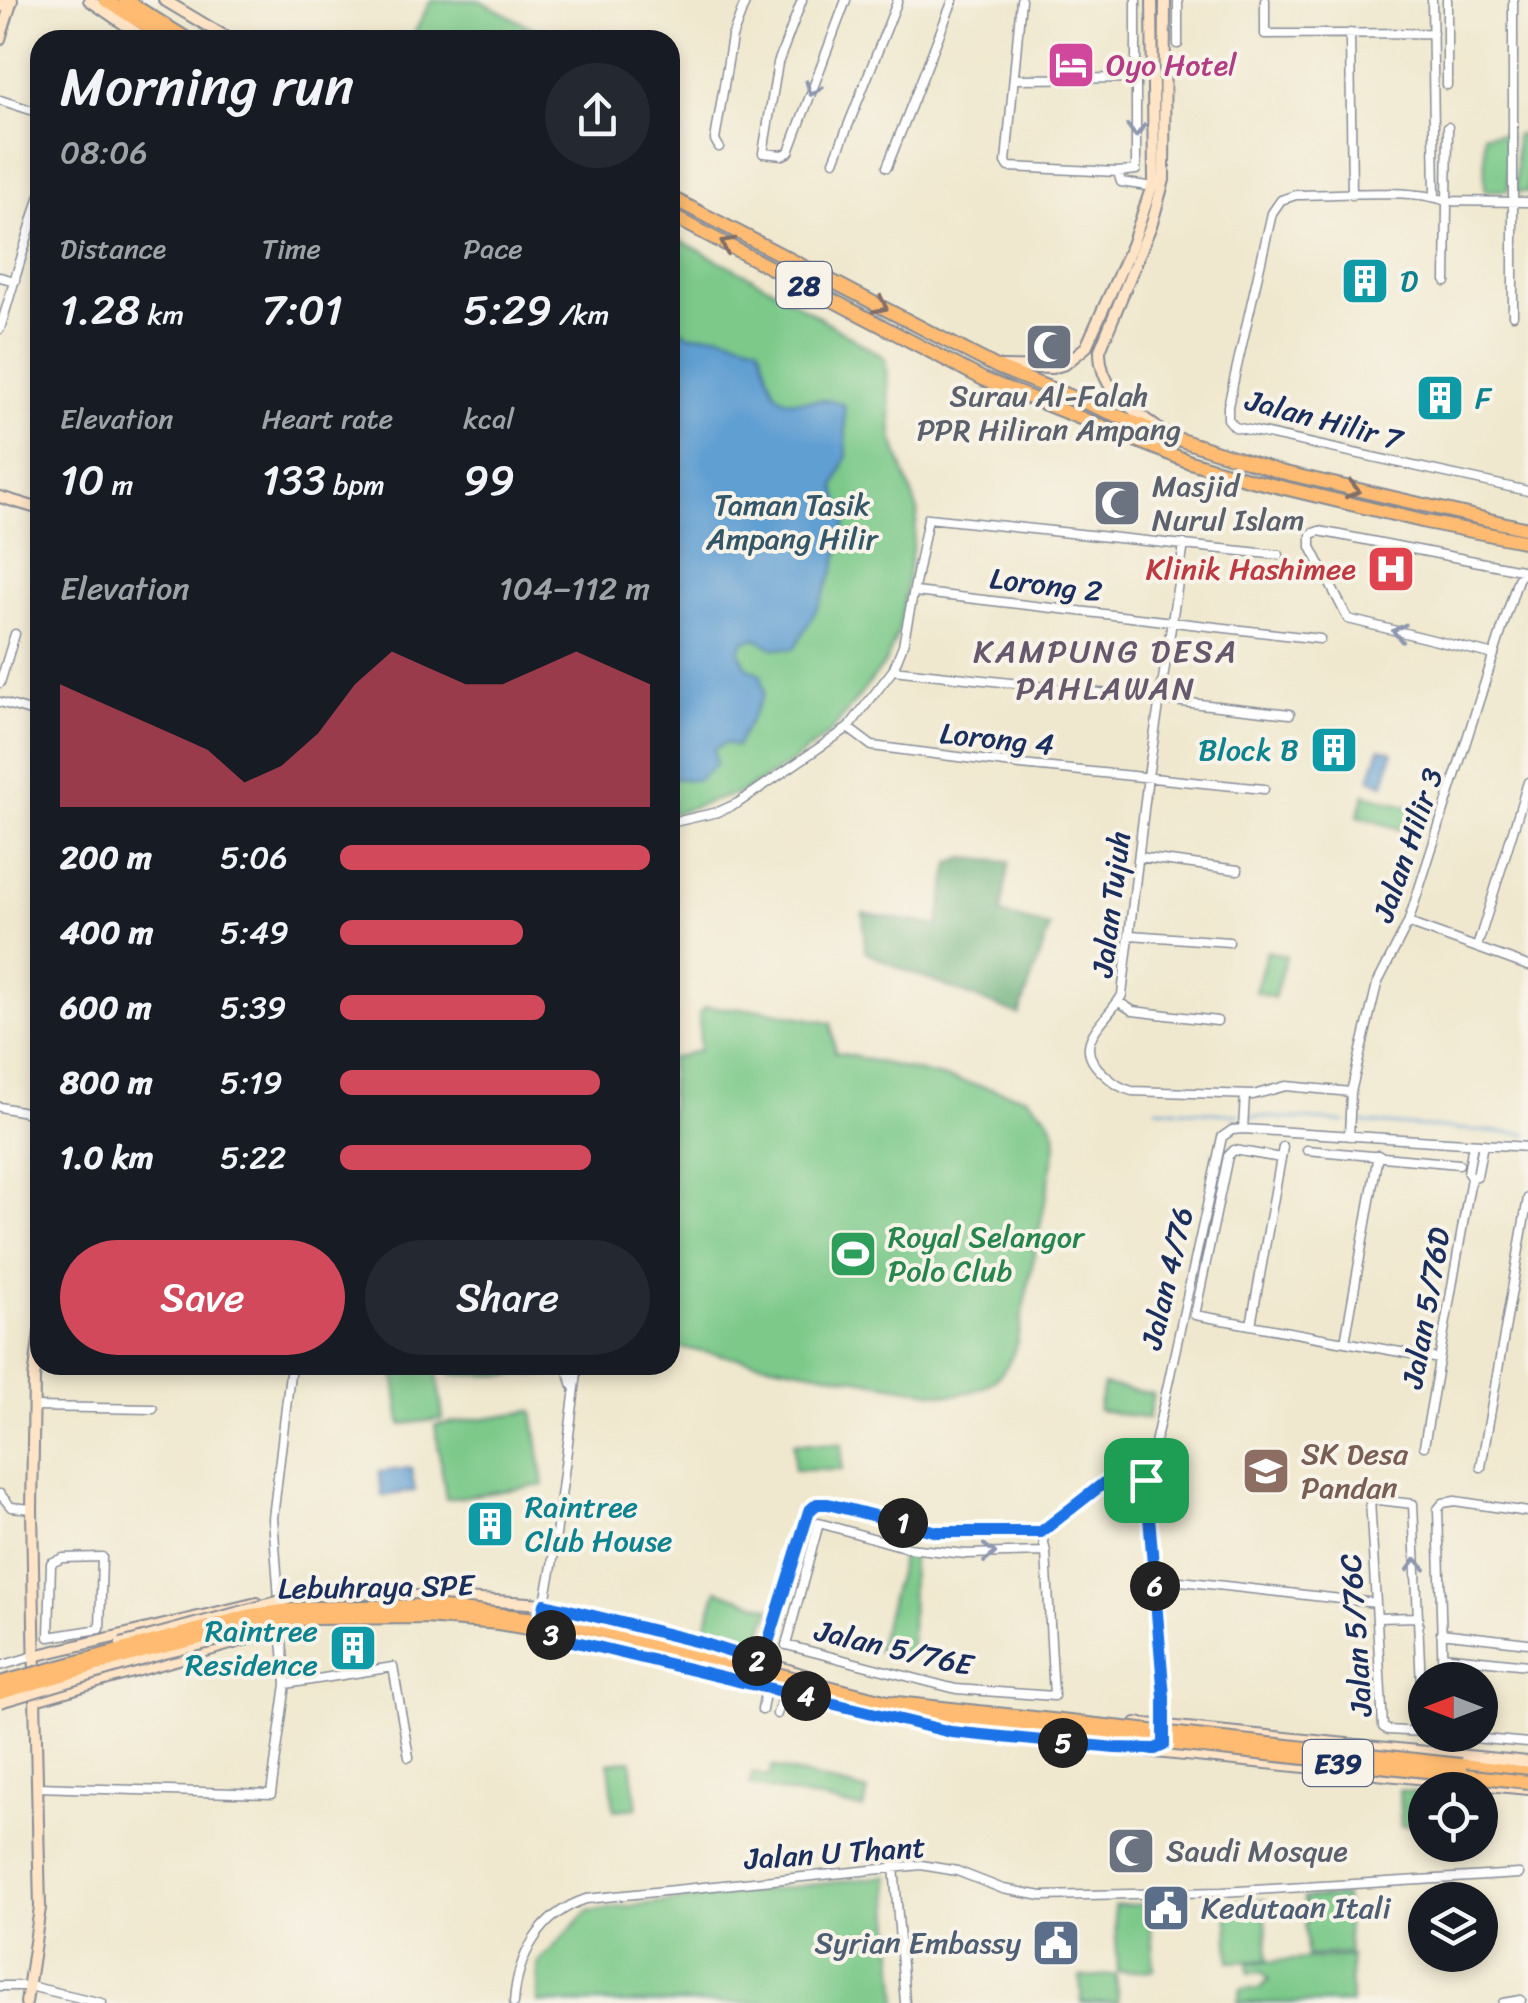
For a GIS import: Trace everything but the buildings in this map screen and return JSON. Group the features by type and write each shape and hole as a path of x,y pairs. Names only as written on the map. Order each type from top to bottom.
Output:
{"highway":[{"path":"105,0 153,30"},
{"path":"125,0 173,30"},
{"name":"28","path":"680,202 997,367 1168,436 1281,472 1500,530 1528,542"},
{"name":"28","path":"680,219 983,378 1190,462 1426,522 1528,529"},
{"name":"Lebuhraya SPE","path":"0,1681 252,1615 309,1608 426,1606 578,1624 888,1702 1528,1780"},
{"name":"Lebuhraya SPE","path":"0,1693 142,1652 256,1626 310,1618 425,1617 498,1622 576,1636 886,1712 1528,1780"}],"street":[{"path":"0,40 12,0"},
{"path":"88,0 132,30"},
{"path":"164,0 215,30"},
{"path":"719,148 715,140 732,37 746,0"},
{"path":"802,0 778,63 764,153 790,152 846,0"},
{"path":"834,161 898,0"},
{"path":"887,168 953,0"},
{"path":"1022,0 1008,168 1118,172 1136,170 1136,0"},
{"path":"997,367 1052,368 1065,364 1086,348 1109,300 1153,187 1152,0"},
{"path":"1165,0 1164,180 1152,222 1100,350 1100,362 1108,387 1168,436"},
{"path":"1178,0 1178,44"},
{"path":"1264,0 1265,34 1433,33"},
{"path":"1432,0 1435,196"},
{"path":"1447,0 1448,86"},
{"path":"1512,315 1513,0"},
{"path":"1350,33 1352,195 1528,202"},
{"path":"1014,79 1136,78"},
{"path":"0,100 30,110"},
{"path":"1446,282 1448,127"},
{"path":"1118,172 1121,182 1153,187"},
{"name":"Jalan Hilir 7","path":"1352,195 1296,195 1282,200 1272,213 1228,418 1235,426 1528,491"},
{"path":"0,328 30,229"},
{"path":"0,277 14,281"},
{"path":"0,497 30,506"},
{"path":"680,821 738,803 848,728 893,670 910,618 928,518 1280,555"},
{"path":"1494,654 1348,619 1311,547 1311,534 1319,531 1526,571"},
{"name":"Jalan Tujuh","path":"1184,544 1148,776 1119,1002 1100,1021 1088,1054 1091,1064 1117,1086 1245,1100"},
{"name":"Jalan Hilir 3","path":"1349,1132 1350,1092 1377,984 1408,923 1518,579 1526,571"},
{"name":"Lorong 2","path":"915,592 1320,638"},
{"path":"0,683 15,634"},
{"path":"893,670 1290,714"},
{"path":"0,702 30,711"},
{"name":"Lorong 4","path":"848,728 872,746 1264,789"},
{"path":"1477,947 1528,782"},
{"path":"1139,857 1238,870"},
{"path":"1408,923 1528,966"},
{"path":"1130,935 1229,942"},
{"path":"1119,1002 1133,1012 1216,1021"},
{"path":"1350,1092 1286,1086 1245,1100 1243,1130 1349,1132 1528,1147"},
{"path":"0,1108 30,1113"},
{"name":"Jalan 4/76","path":"1164,1735 1146,1480 1218,1151 1226,1132 1243,1130"},
{"name":"Jalan 5/76D","path":"1424,1446 1472,1178 1477,1176 1478,1144"},
{"path":"1252,1325 1283,1147"},
{"path":"1281,1158 1234,1150 1228,1156 1195,1315 1439,1359"},
{"path":"1308,1150 1458,1164"},
{"path":"1345,1342 1378,1155"},
{"path":"1481,1468 1528,1198"},
{"path":"26,2003 39,1926 32,1567 37,1375"},
{"path":"283,1599 273,1518 290,1375"},
{"path":"569,1375 574,1390"},
{"path":"539,1633 572,1431 576,1375"},
{"path":"34,1407 153,1409"},
{"path":"762,1662 809,1511 817,1504 937,1532 1041,1532 1104,1483 1146,1480"},
{"path":"0,1494 11,1507 32,1510"},
{"name":"Jalan 5/76C","path":"1408,1731 1383,1727 1370,1499 1413,1504 1418,1617"},
{"path":"1442,1662 1436,1518 1443,1502 1528,1512"},
{"name":"Jalan 5/76E","path":"818,1524 908,1548 966,1554 1046,1552 1055,1690 1050,1697 956,1689 788,1646 786,1641 818,1524"},
{"path":"1041,1532 1046,1552"},
{"path":"32,1567 51,1567 63,1558 102,1557 100,1628 49,1637 51,1567"},
{"path":"1154,1578 1376,1603"},
{"path":"0,1666 283,1599 350,1592 545,1604 699,1642 869,1692 955,1708 1528,1780"},
{"path":"0,1681 283,1599"},
{"path":"1377,1618 1418,1617 1420,1662"},
{"path":"35,1700 285,1628 366,1620 432,1622 539,1633 951,1732 1221,1758 1528,1780"},
{"path":"0,1702 165,1653 279,1626 285,1628"},
{"path":"37,1787 271,1794 286,1684 285,1628"},
{"path":"1441,1634 1528,1643"},
{"path":"1442,1656 1528,1664"},
{"path":"286,1684 393,1667 409,1756"},
{"path":"762,1710 766,1687"},
{"path":"777,1714 784,1691"},
{"path":"1115,1748 1155,1749 1164,1735"},
{"path":"1164,1735 1408,1750"},
{"path":"1164,1735 1167,1749 1221,1758"},
{"path":"1498,1741 1528,1744"},
{"path":"1445,1752 1528,1762"},
{"name":"Jalan U Thant","path":"514,2003 522,1961 532,1940 546,1922 568,1905 586,1899 921,1865 957,1871 1003,1889 1042,1896 1222,1892 1519,1874"},
{"path":"894,1866 905,2003"},
{"path":"0,1986 29,1986 102,2003"},
{"path":"1503,2003 1521,2000"}],"green space":[{"path":"431,0 479,0 536,30 416,30"},
{"path":"1484,134 1508,134 1508,190 1485,191"},
{"path":"1516,135 1528,135 1528,192 1516,192"},
{"name":"Taman Tasik Ampang Hilir","path":"680,240 770,287 885,358 893,440 918,511 900,628 885,663 831,732 791,763 742,792 680,811"},
{"path":"1365,794 1416,809 1409,832 1358,816"},
{"path":"965,858 1009,862 1001,914 1050,927 1019,1015 865,951 863,913 938,926 950,863"},
{"path":"1267,951 1286,956 1274,998 1255,992"},
{"name":"Royal Selangor Polo Club","path":"706,1007 764,1010 831,1023 835,1052 1027,1097 1048,1117 1055,1131 1056,1147 1016,1346 999,1376 972,1391 948,1395 680,1348 680,1056 700,1050 699,1013"},
{"path":"395,1375 437,1375 443,1419 401,1424"},
{"path":"1103,1385 1153,1394 1148,1419 1098,1410"},
{"path":"533,1411 544,1485 446,1499 435,1425"},
{"path":"794,1443 842,1444 842,1470 794,1470"},
{"path":"903,1554 912,1556 911,1659 877,1650"},
{"path":"717,1590 771,1608 755,1649 701,1639"},
{"path":"631,1760 637,1808 614,1810 609,1763"},
{"path":"772,1767 868,1792 863,1809 750,1785 753,1772 769,1778"},
{"path":"1399,1790 1408,1791 1408,1825 1401,1826"},
{"path":"888,1876 898,2003 538,2003 538,1963 588,1911"},
{"path":"1345,1896 1349,1953 1307,1956 1304,1898"},
{"path":"1265,1900 1268,1960 1230,1962 1227,1902"},
{"path":"1149,1904 1154,1970 1118,1972 1114,1906"},
{"path":"1350,1956 1351,2003 1238,2003 1241,1989 1260,1989 1269,1980 1262,1972 1249,1973 1248,1963"},
{"path":"1116,1975 1118,2003 1082,2003 1080,1977"}],"water":[{"path":"680,328 690,335 719,334 758,345 772,386 780,397 844,405 847,455 835,487 846,522 835,567 820,603 794,649 773,648 756,638 744,641 739,651 746,666 761,675 764,694 736,747 726,743 714,749 716,765 697,780 680,779"},
{"path":"1380,748 1393,752 1384,784 1370,779"},
{"path":"411,1468 415,1491 382,1496 379,1472"}],"waterway":[{"path":"1157,1108 1240,1115"},
{"path":"1248,1116 1345,1122"},
{"path":"1353,1122 1528,1134"}],"place":[{"name":"Oyo Hotel","path":"1071,65"},
{"name":"D","path":"1365,281"},
{"name":"Surau Al-Falah PPR Hiliran Ampang","path":"1049,347"},
{"name":"F","path":"1440,398"},
{"name":"Masjid Nurul Islam","path":"1117,503"},
{"name":"Klinik Hashimee","path":"1391,569"},
{"name":"Block B","path":"1334,750"},
{"name":"Royal Selangor Polo Club","path":"853,1254"},
{"name":"SK Desa Pandan","path":"1266,1471"},
{"name":"Raintree Club House","path":"490,1524"},
{"name":"Raintree Residence","path":"353,1648"},
{"name":"Saudi Mosque","path":"1131,1851"},
{"name":"Kedutaan Itali","path":"1166,1908"},
{"name":"Syrian Embassy","path":"1056,1943"}],"district":[{"name":"KAMPUNG DESA PAHLAWAN","path":"1106,670"}],"route":[{"path":"1146,1480 1164,1697 1164,1745 1158,1749 951,1732 539,1633 545,1604 699,1642 762,1662 809,1511 817,1504 937,1532 1041,1532 1104,1483 1146,1480"}]}
